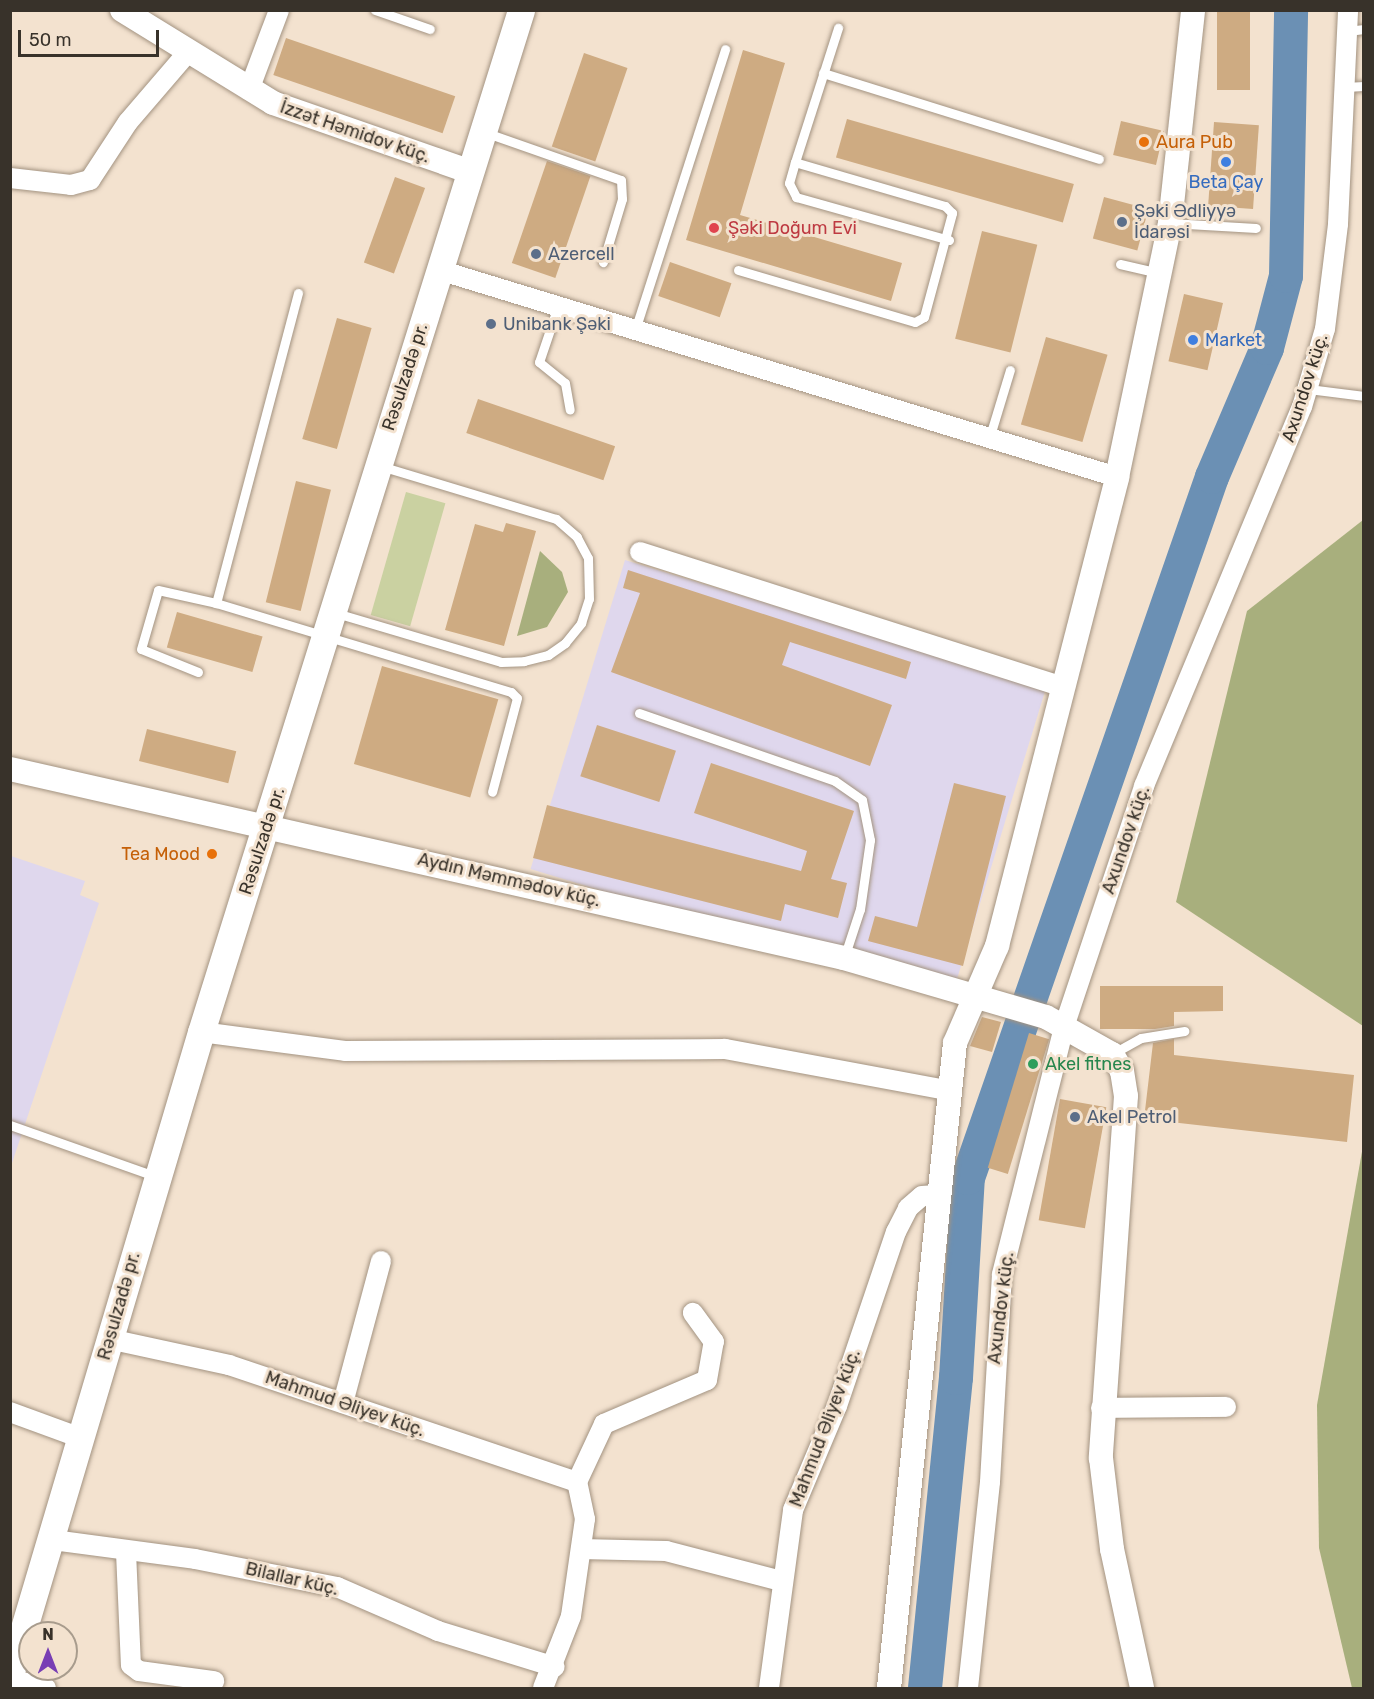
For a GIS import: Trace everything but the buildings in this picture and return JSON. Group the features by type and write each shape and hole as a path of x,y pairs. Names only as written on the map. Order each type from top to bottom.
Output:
{"main road":[{"name":"Rəsulzadə pr.","path":"10,1677 53,1540 109,1339 201,1032 326,640 377,465 468,171 521,10"}],"street":[{"name":"İzzət Həmidov küç.","path":"122,10 249,90 308,118 468,171"},
{"path":"249,90 279,10"},
{"path":"889,1689 936,1195 947,1090 955,1043 997,946 1117,477 1170,223 1193,10"},
{"name":"Axundov küç.","path":"968,1689 990,1482 1002,1274 1056,1021 1144,786 1309,389 1332,291 1354,87 1355,30 1348,10"},
{"path":"10,178 71,185 90,180 128,122 188,51"},
{"path":"439,270 1117,477"},
{"path":"640,552 1064,687"},
{"name":"Aydın Məmmədov küç.","path":"10,769 268,823 844,958 977,994 1056,1021 1112,1054"},
{"path":"201,1032 345,1051 725,1049 947,1090"},
{"path":"1112,1054 1122,1071 1126,1096 1101,1408 1105,1503 1142,1689"},
{"name":"Mahmud Əliyev küç.","path":"769,1689 781,1581 793,1510 837,1406 896,1232 908,1208 922,1196 936,1195"},
{"path":"343,1403 381,1261"},
{"path":"543,1689 555,1667 571,1616 585,1519 578,1482 604,1424 707,1380 714,1342 693,1313"},
{"name":"Mahmud Əliyev küç.","path":"109,1339 219,1362 578,1482"},
{"path":"1101,1408 1226,1407"},
{"path":"10,1412 81,1438"},
{"name":"Bilallar küç.","path":"53,1540 126,1552 195,1559 337,1587 438,1631 555,1667"},
{"path":"581,1549 666,1551 781,1581"},
{"path":"126,1552 131,1665 139,1671 214,1681"},
{"path":"10,1677 46,1689"}],"lane":[{"path":"375,10 430,29"},
{"path":"838,28 789,183 796,197 949,240"},
{"path":"635,330 725,49"},
{"path":"823,73 1099,159"},
{"path":"482,131 621,180 622,199 603,262"},
{"path":"738,270 915,322 924,317 954,222 945,206 795,162"},
{"path":"1170,223 1256,228"},
{"path":"1120,264 1161,274"},
{"path":"216,603 298,293"},
{"path":"558,306 538,362 540,368 566,383 570,410"},
{"path":"989,439 1010,370"},
{"path":"1309,389 1364,396"},
{"path":"334,612 501,662 524,661 548,655 565,643 581,623 589,599 588,558 578,537 556,519 377,465"},
{"path":"198,672 141,649 158,590 216,603 326,640 511,692 517,698 492,792"},
{"path":"639,712 835,781 862,800 870,840 860,909 844,958"},
{"path":"1112,1054 1141,1038 1184,1032"},
{"path":"10,1125 157,1177"}],"shaded area":[{"path":"625,560 1046,689 951,998 531,869"},
{"path":"11,856 85,881 80,895 99,903 11,1166"}],"green space":[{"path":"406,492 445,503 410,626 371,615"},
{"path":"1363,520 1363,1026 1176,902 1247,611"},
{"path":"540,551 562,572 568,592 547,627 517,636"},
{"path":"1363,1146 1364,1688 1352,1688 1319,1548 1317,1405"}],"waterway":[{"path":"925,1688 956,1378 968,1178 1212,477 1267,348 1286,276 1291,10"}],"place":[{"name":"Aura Pub","path":"1144,142"},
{"name":"Beta Çay","path":"1226,162"},
{"name":"Şəki Ədliyyə İdarəsi","path":"1122,222"},
{"name":"Şəki Doğum Evi","path":"714,228"},
{"name":"Azercell","path":"536,254"},
{"name":"Unibank Şəki","path":"491,324"},
{"name":"Market","path":"1193,340"},
{"name":"Tea Mood","path":"212,854"},
{"name":"Akel fitnes","path":"1033,1064"},
{"name":"Akel Petrol","path":"1075,1117"}]}
